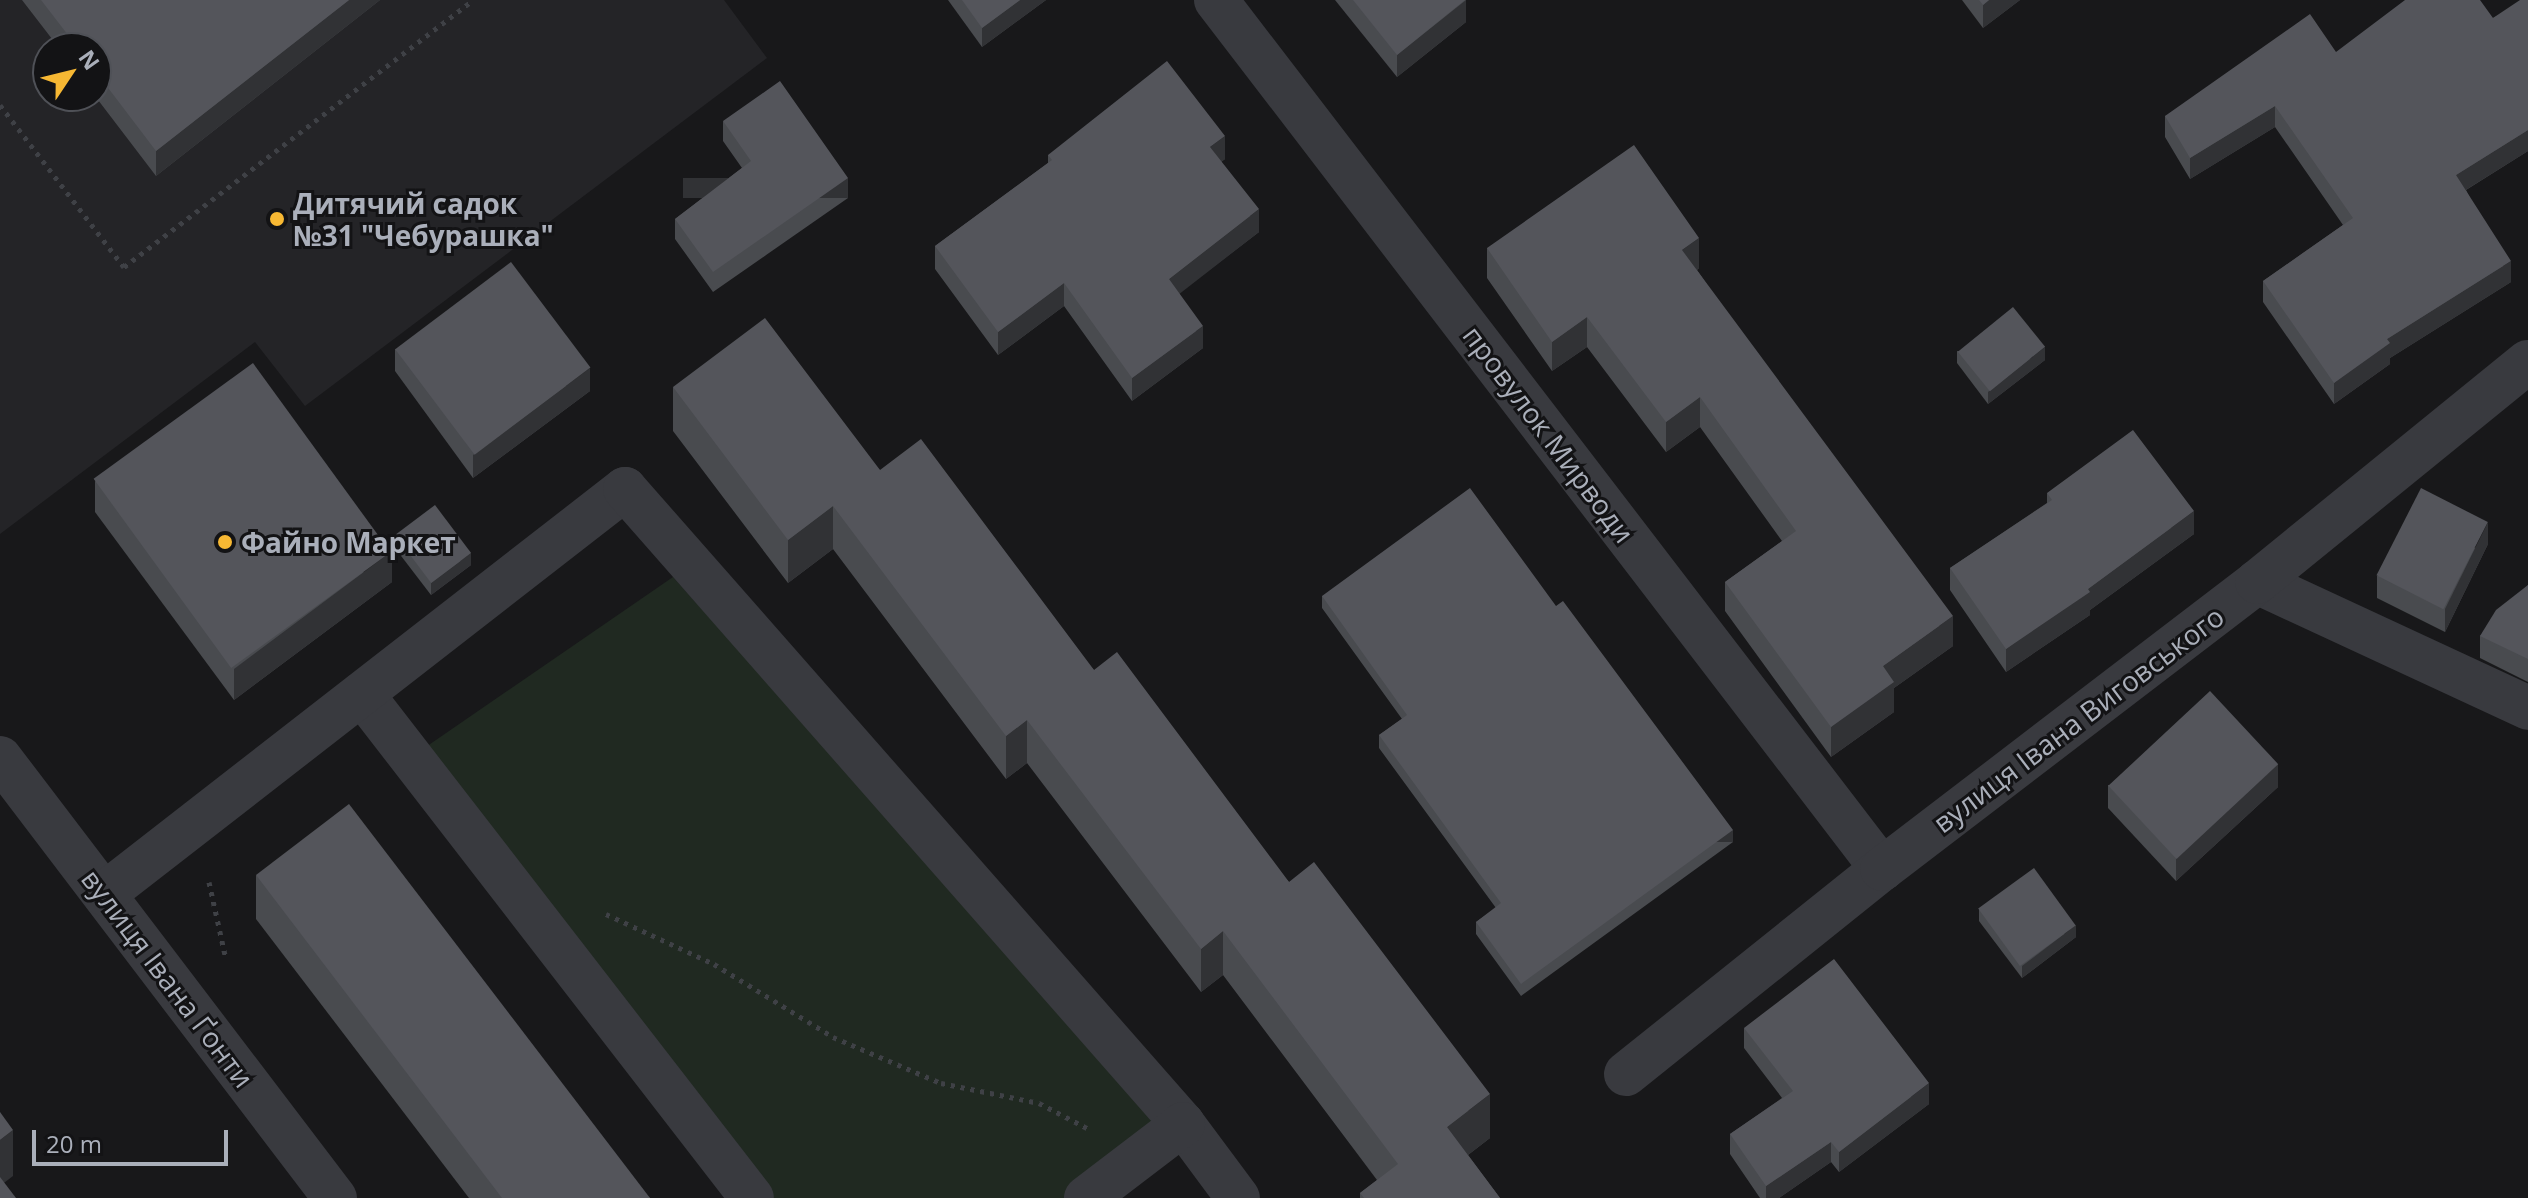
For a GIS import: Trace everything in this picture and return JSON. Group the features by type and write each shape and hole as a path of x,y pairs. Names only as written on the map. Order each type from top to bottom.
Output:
{"street":[{"name":"провулок Мирводи","path":"1216,0 1882,869"},
{"name":"вулиця Івана Виговського","path":"1626,1074 1882,869 2257,582 2528,362"},
{"path":"104,894 625,489 1183,1124 1238,1198"},
{"path":"2257,582 2528,708"},
{"path":"362,694 752,1198"},
{"name":"вулиця Івана Ґонти","path":"0,758 335,1198"},
{"path":"1086,1198 1183,1124"}],"path":[{"path":"0,105 124,267 473,0"},
{"path":"600,911 714,964 833,1037 941,1083 1039,1103 1141,1156"}],"shaded area":[{"name":"Дитячий садок №31 \"Чебурашка\"","path":"0,0 724,0 767,58 305,406 255,342 0,534"},
{"path":"673,577 1164,1122 1065,1198 764,1198 420,751"}],"building":[{"path":"41,0 349,0 156,151 112,93 112,32 66,32"},
{"path":"962,0 1020,0 982,28"},
{"path":"1353,0 1465,0 1397,55"},
{"path":"2405,0 2480,0 2493,18 2520,0 2528,0 2528,130 2456,175 2511,261 2387,339 2390,343 2334,383 2263,281 2353,218 2275,106 2190,158 2165,116 2310,14 2336,52"},
{"path":"1167,61 1225,136 1210,147 1259,209 1169,279 1203,326 1132,378 1064,283 998,332 935,246 1052,160 1048,155"},
{"path":"780,81 848,178 713,272 675,219 751,161 723,121"},
{"path":"1634,145 1699,238 1682,250 1953,616 1883,666 1894,682 1831,727 1725,582 1796,531 1700,397 1666,422 1587,317 1552,342 1487,248"},
{"path":"511,262 590,367 475,455 395,349"},
{"path":"2013,307 2045,347 1990,391 1958,352"},
{"path":"765,318 880,470 921,439 1094,670 1117,652 1289,882 1314,862 1490,1094 1447,1127 1500,1198 1364,1198 1360,1193 1398,1164 1223,931 1201,949 1027,720 1006,736 833,506 788,540 673,387"},
{"name":"Файно Маркет","path":"253,363 391,552 231,668 94,479"},
{"path":"2133,430 2194,511 2088,589 2090,592 2006,649 1950,568 2052,500 2047,493"},
{"path":"1470,488 1556,606 1563,601 1733,830 1521,984 1476,922 1501,903 1379,735 1407,715 1322,596"},
{"path":"2421,488 2488,522 2443,609 2377,575"},
{"path":"435,505 471,553 431,583 395,535"},
{"path":"2528,585 2528,659 2480,636 2496,610"},
{"path":"2210,691 2278,764 2177,859 2108,786"},
{"path":"349,804 650,1198 502,1198 256,875"},
{"path":"2034,868 2076,925 2020,966 1978,909"},
{"path":"1834,959 1929,1083 1839,1152 1831,1142 1766,1186 1730,1134 1793,1091 1744,1028"},
{"path":"0,1112 13,1130 0,1140"},
{"path":"0,1177 16,1198 0,1198"}],"place":[{"name":"Дитячий садок №31 \"Чебурашка\"","path":"277,219"},
{"name":"Файно Маркет","path":"225,542"}]}
